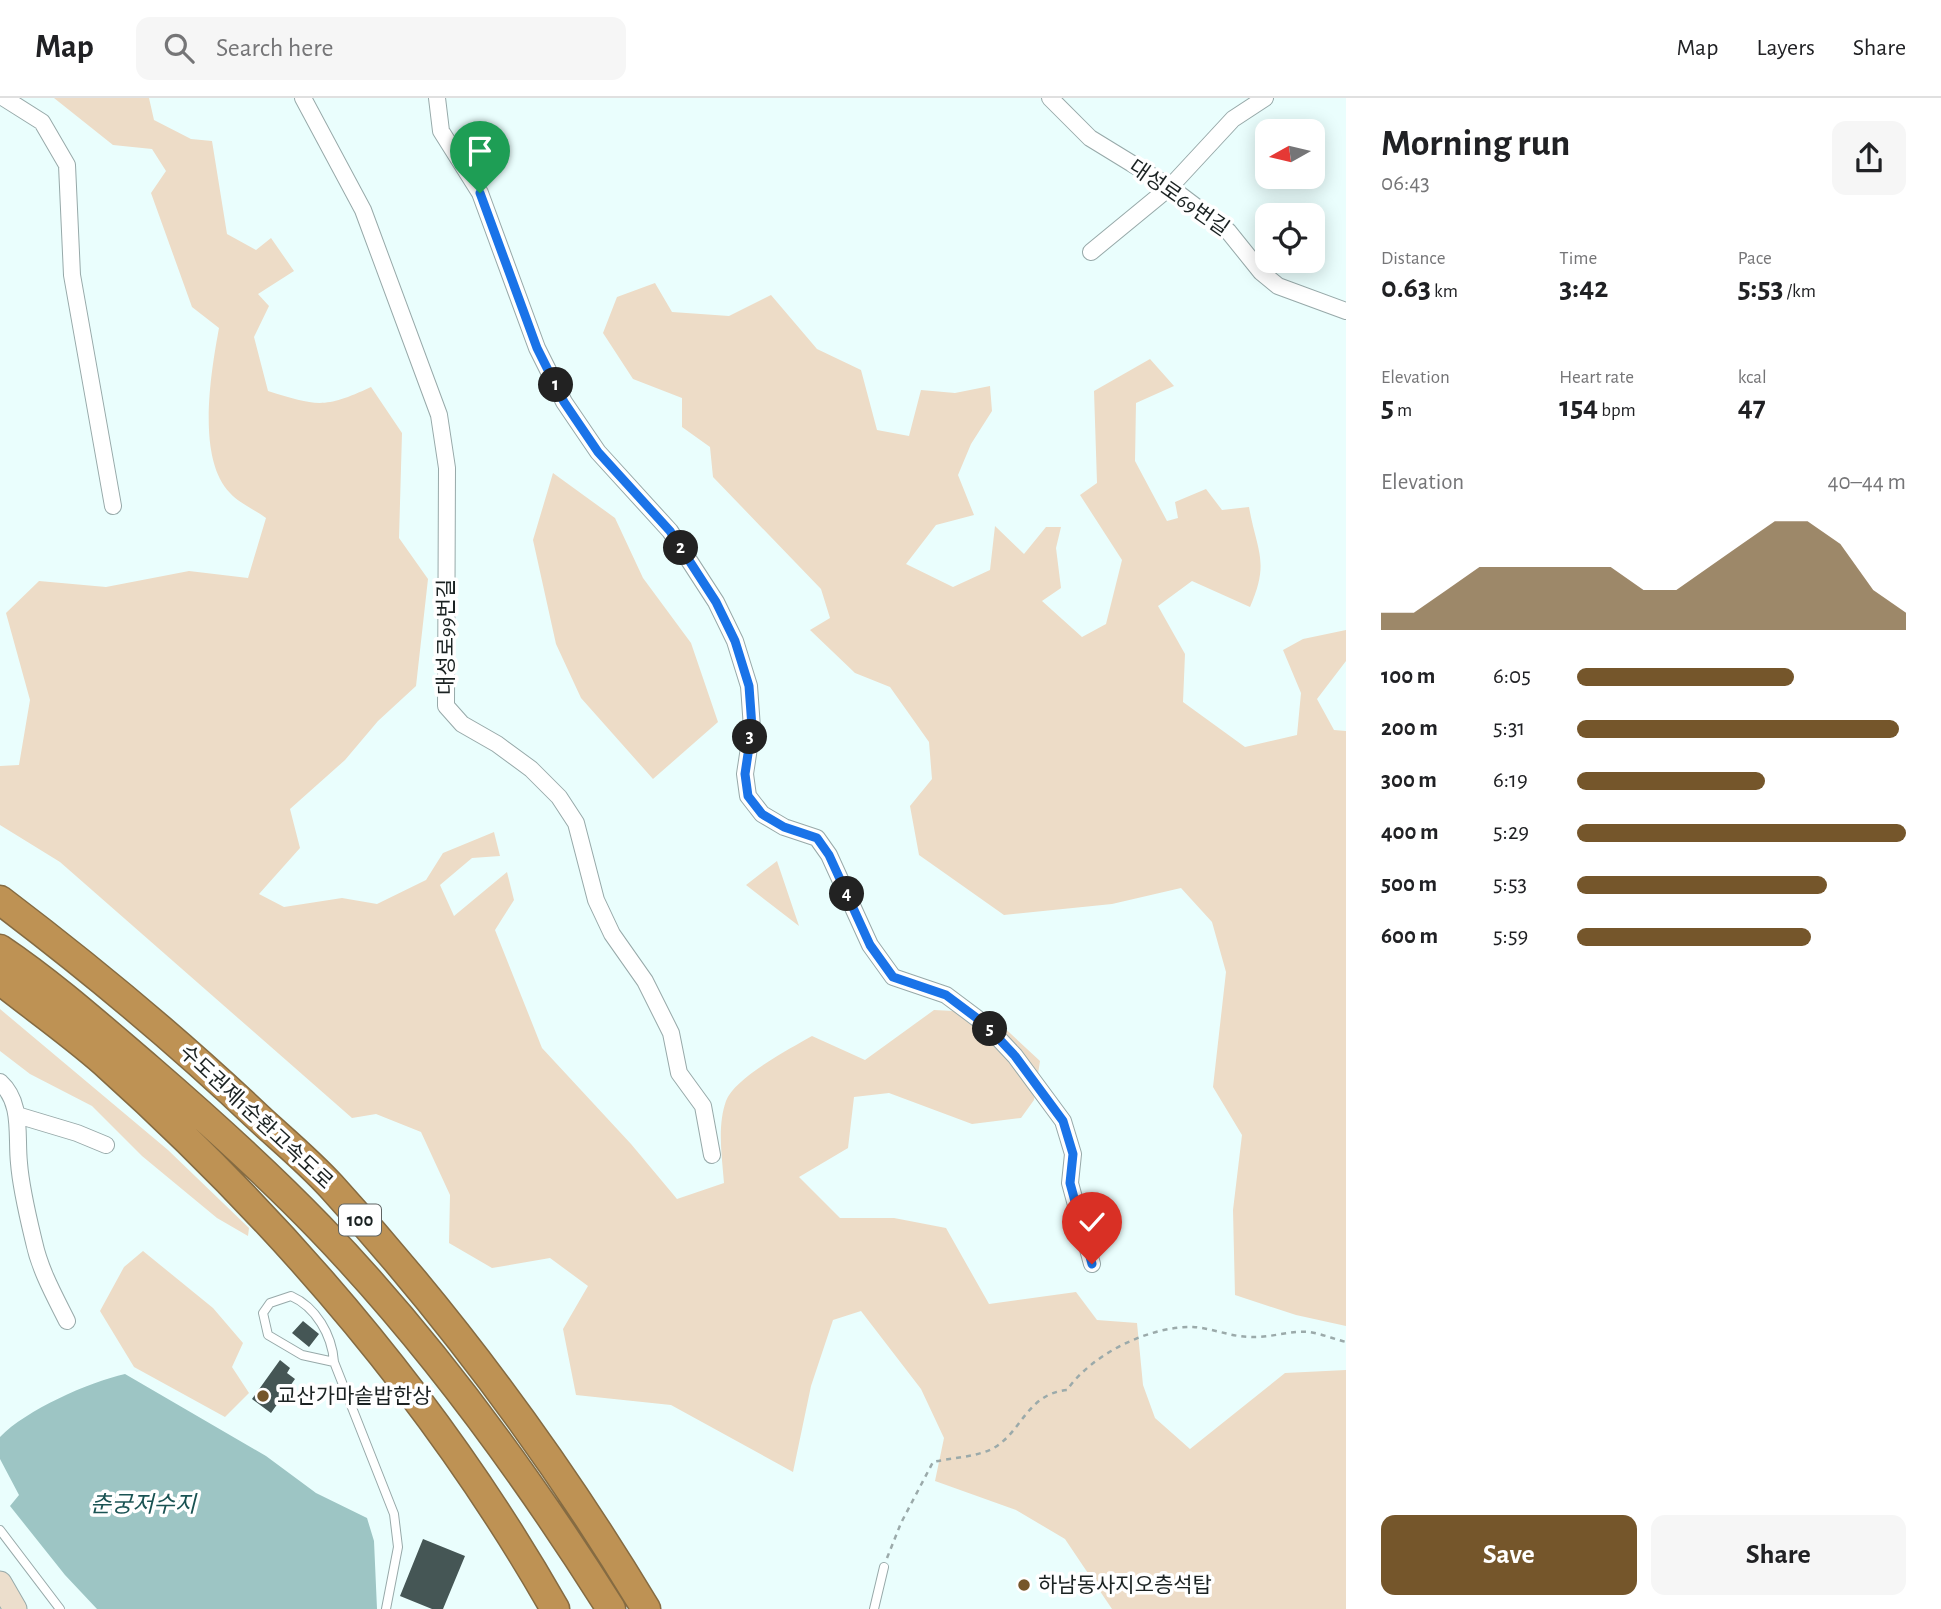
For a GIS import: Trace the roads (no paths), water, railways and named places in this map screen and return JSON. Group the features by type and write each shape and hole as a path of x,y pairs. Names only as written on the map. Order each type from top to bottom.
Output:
{"highway":[{"name":"수도권제1순환고속도로","path":"0,900 66,950 209,1070 330,1185 511,1404 602,1537 646,1609"},
{"name":"수도권제1순환고속도로","path":"0,948 90,1018 200,1112 320,1227 432,1357 507,1454 611,1609"},
{"path":"0,979 102,1060 201,1153 313,1270 438,1427 555,1609"}],"street":[{"path":"5,98 42,122 67,165 72,275 113,506"},
{"name":"대성로99번길","path":"303,98 363,210 439,415 447,468 446,706 462,724 498,744 531,769 559,797 576,823 596,900 612,934 645,981 671,1033 679,1073 703,1107 712,1155"},
{"path":"437,98 441,131 480,193 537,348 564,402 598,452 670,531 716,602 735,641 749,686 752,727 745,774 748,796 762,814 784,827 817,838 829,855 870,945 893,977 946,995 986,1025 1015,1056 1055,1110 1063,1121 1073,1154 1070,1183 1092,1264"},
{"name":"대성로69번길","path":"1050,98 1090,138 1170,187 1228,231 1261,272 1278,286 1346,311"},
{"path":"1091,252 1170,187 1233,119 1265,98"},
{"path":"0,1082 8,1089 17,1115 19,1165 34,1244 44,1276 67,1321"},
{"path":"17,1115 66,1129 106,1145"},
{"path":"0,1583 15,1609"}],"lane":[{"path":"334,1362 302,1355 268,1335 263,1313 270,1303 291,1296 302,1301 324,1325 334,1362 348,1392 363,1442 394,1514 398,1532 386,1609"},
{"path":"0,1530 60,1609"},
{"path":"874,1609 884,1567"}],"water":[{"name":"춘궁저수지","path":"125,1374 266,1456 316,1493 367,1518 374,1541 377,1609 97,1609 65,1575 10,1506 19,1495 0,1459 0,1437 41,1407 94,1383"}],"place":[{"name":"교산가마솥밥한상","path":"263,1396"},
{"name":"하남동사지오층석탑","path":"1024,1585"}]}
